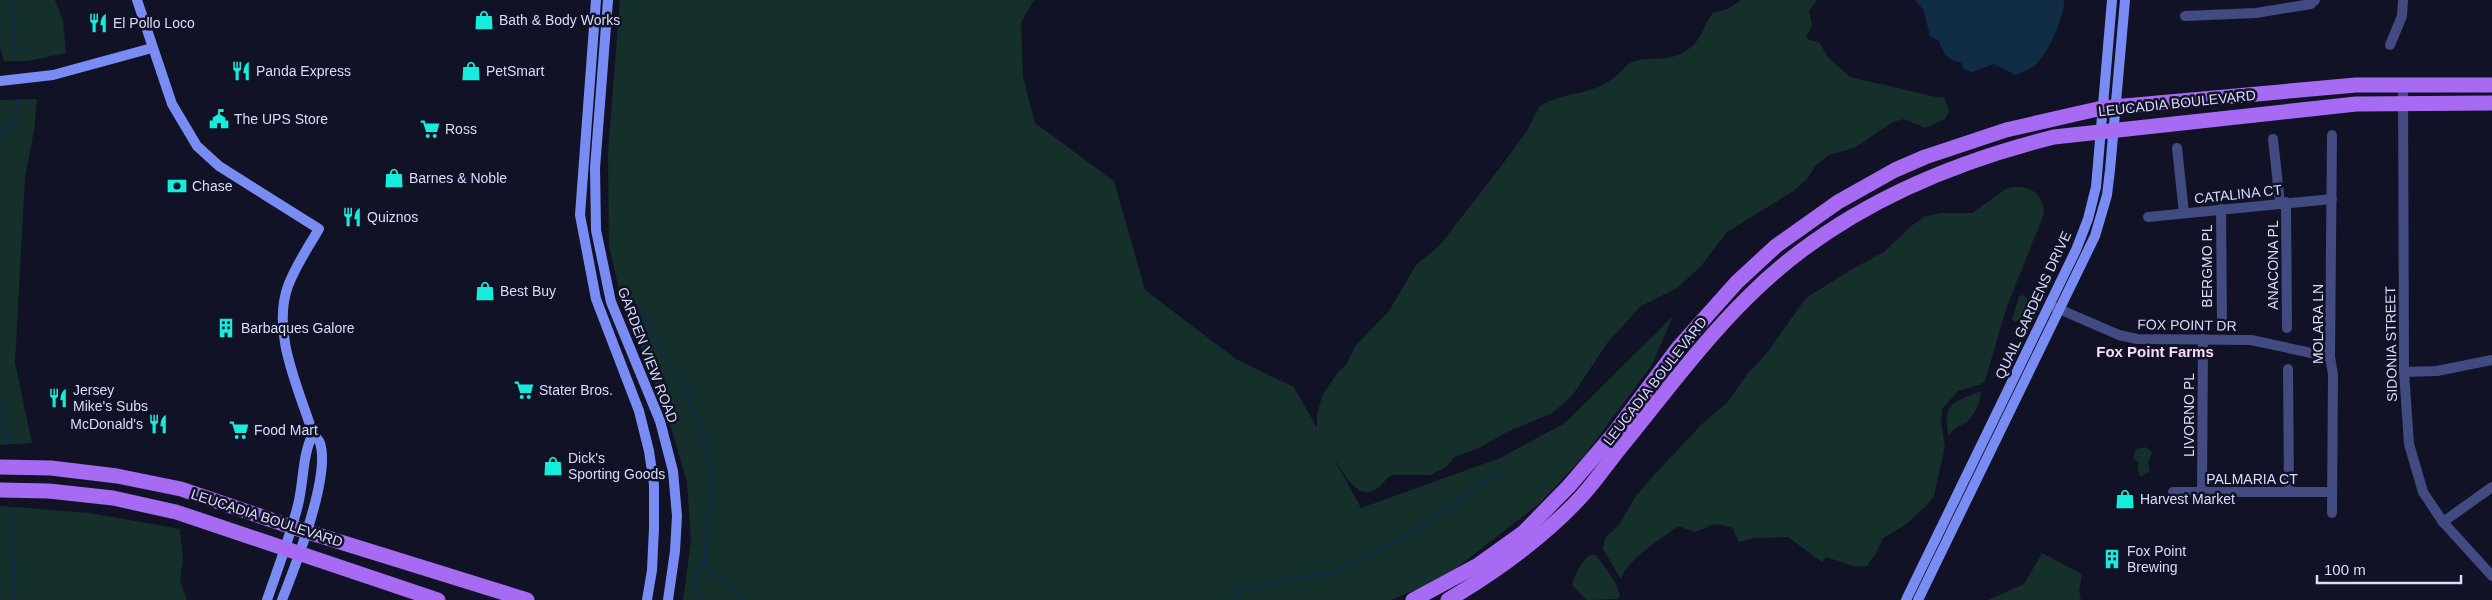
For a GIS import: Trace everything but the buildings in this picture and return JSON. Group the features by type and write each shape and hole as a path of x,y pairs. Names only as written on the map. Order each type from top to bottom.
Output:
{"main road":[{"path":"137,0 172,104 197,146 219,166 319,229 288,287 282,319 288,356 313,434 320,442 322,474 320,487 267,600"},
{"name":"GARDEN VIEW ROAD","path":"596,0 580,215 596,299 640,411 649,451 654,485 654,528 652,570 647,600"},
{"name":"GARDEN VIEW ROAD","path":"608,0 595,168 596,230 611,302 660,421 673,471 677,516 675,551 668,600"},
{"name":"QUAIL GARDENS DRIVE","path":"1918,600 2089,249 2098,223 2106,195 2112,0"},
{"name":"QUAIL GARDENS DRIVE","path":"2108,108 2125,0"},
{"path":"0,80 53,75 152,48"},
{"name":"LEUCADIA BOULEVARD","path":"1413,600 1431,593 1478,565 1524,532 1569,486 1612,436 1678,348 1737,282 1776,246 1838,202 1895,170 1925,157 2006,130 2108,108 2356,85 2492,85"},
{"name":"LEUCADIA BOULEVARD","path":"1448,600 1488,577 1534,542 1581,497 1692,359 1749,296 1795,256 1849,217 1905,187 1934,174 2014,146 2054,137 2356,104 2492,103"},
{"name":"QUAIL GARDENS DRIVE","path":"1906,600 2076,250 2093,204 2107,131"},
{"path":"282,600 291,551 299,529 306,448 313,434"},
{"name":"LEUCADIA BOULEVARD","path":"0,467 116,476 181,489 299,529 527,600"},
{"name":"LEUCADIA BOULEVARD","path":"0,490 113,498 176,512 438,600"}],"street":[{"path":"2185,16 2256,13 2311,4 2315,0"},
{"path":"2390,44 2402,16 2403,0"},
{"name":"SIDONIA STREET","path":"2402,85 2404,372 2409,444 2423,492 2442,522 2492,576"},
{"name":"MOLARA LN","path":"2332,135 2330,357 2333,374 2332,513"},
{"name":"ANACONA PL","path":"2273,140 2283,202 2287,328"},
{"path":"2177,148 2184,213"},
{"name":"CATALINA CT","path":"2148,217 2283,202 2332,199"},
{"name":"BERGMO PL","path":"2221,209 2222,322"},
{"name":"FOX POINT DR","path":"2049,305 2119,335 2137,339 2203,338 2251,340 2330,357"},
{"name":"LIVORNO PL","path":"2202,492 2203,338"},
{"path":"2404,372 2437,371 2492,360"},
{"path":"2288,369 2289,492"},
{"path":"2442,522 2492,487"},
{"name":"PALMARIA CT","path":"2173,492 2332,492"}],"green space":[{"path":"0,0 55,0 63,21 66,53 28,61 4,61 0,48"},
{"path":"620,0 1034,0 1021,22 1023,77 1035,123 1114,181 1145,290 1236,359 1294,387 1317,428 1317,414 1323,394 1338,372 1346,365 1356,345 1389,311 1416,265 1440,245 1502,165 1526,132 1540,106 1558,98 1606,84 1635,61 1676,56 1683,53 1697,40 1713,13 1728,9 1741,0 1817,0 1809,11 1812,26 1806,37 1809,40 1819,42 1828,57 1850,77 1936,97 1944,97 1949,111 1945,119 1925,128 1904,119 1893,122 1854,148 1829,155 1816,165 1807,179 1792,192 1727,232 1701,266 1677,288 1641,306 1608,342 1572,396 1552,413 1505,433 1479,448 1454,457 1447,466 1431,475 1393,475 1378,488 1370,492 1357,489 1334,459 1361,508 1500,458 1565,423 1673,316 1652,365 1584,456 1539,504 1442,579 1391,600 683,600 691,541 687,482 666,410 621,298 609,246 608,152"},
{"path":"37,99 34,131 25,177 15,363 32,443 0,445 0,100"},
{"path":"2013,187 2026,188 2036,193 2042,202 2044,214 2006,309 1985,381 1979,385 1958,391 1942,409 1941,422 1945,446 1934,496 1905,525 1883,538 1867,566 1856,567 1826,557 1822,562 1788,537 1754,538 1739,542 1732,527 1714,524 1695,532 1678,526 1637,557 1630,564 1621,579 1603,549 1605,538 1619,525 1635,497 1654,475 1702,424 1727,403 1748,373 1766,354 1806,298 1884,252 1911,226 1924,217 1940,213 1972,213 2006,189"},
{"path":"2024,295 2027,299 2026,310 2023,316 2015,322 2012,320 2019,296"},
{"path":"1981,391 1979,403 1973,415 1968,421 1957,427 1949,436 1947,425 1948,410 1957,401"},
{"path":"2145,447 2152,452 2148,463 2150,471 2140,477 2137,466 2139,463 2133,458 2136,449"},
{"path":"0,506 90,513 180,529 183,560 180,582 187,600 0,600"},
{"path":"2042,553 2082,574 2079,591 2081,600 1988,600 2024,584"},
{"path":"1590,555 1596,555 1613,579 1620,594 1618,599 1587,600 1572,585 1579,568"}],"water":[{"path":"1915,0 2064,0 2064,7 2058,26 2044,54 2030,69 2016,75 1993,64 1972,72 1964,69 1961,62 1949,58 1938,40 1930,36 1924,11"}],"waterway":[{"path":"10,0 15,31 15,55"},
{"path":"0,134 17,114 17,101"},
{"path":"638,308 661,350 680,370 707,450 711,477 711,500 706,534 707,569 744,600"},
{"path":"0,405 5,423"},
{"path":"0,423 5,423 6,443"},
{"path":"1533,455 1537,453"},
{"path":"1230,600 1244,588 1323,574 1347,566 1393,544 1463,500 1471,490 1505,471"},
{"path":"10,508 15,600"},
{"path":"698,597 694,579 705,559"}],"place":[{"name":"Bath & Body Works","path":"484,20"},
{"name":"El Pollo Loco","path":"98,23"},
{"name":"Panda Express","path":"241,71"},
{"name":"PetSmart","path":"471,71"},
{"name":"The UPS Store","path":"219,119"},
{"name":"Ross","path":"430,129"},
{"name":"Barnes & Noble","path":"394,178"},
{"name":"Chase","path":"177,186"},
{"name":"Quiznos","path":"352,217"},
{"name":"Best Buy","path":"485,291"},
{"name":"Barbaques Galore","path":"226,328"},
{"name":"Stater Bros.","path":"524,390"},
{"name":"Jersey Mike's Subs","path":"58,398"},
{"name":"McDonald's","path":"158,424"},
{"name":"Food Mart","path":"239,430"},
{"name":"Dick's Sporting Goods","path":"553,466"},
{"name":"Harvest Market","path":"2125,499"},
{"name":"Fox Point Brewing","path":"2112,559"}],"district":[{"name":"Fox Point Farms","path":"2155,352"}]}
